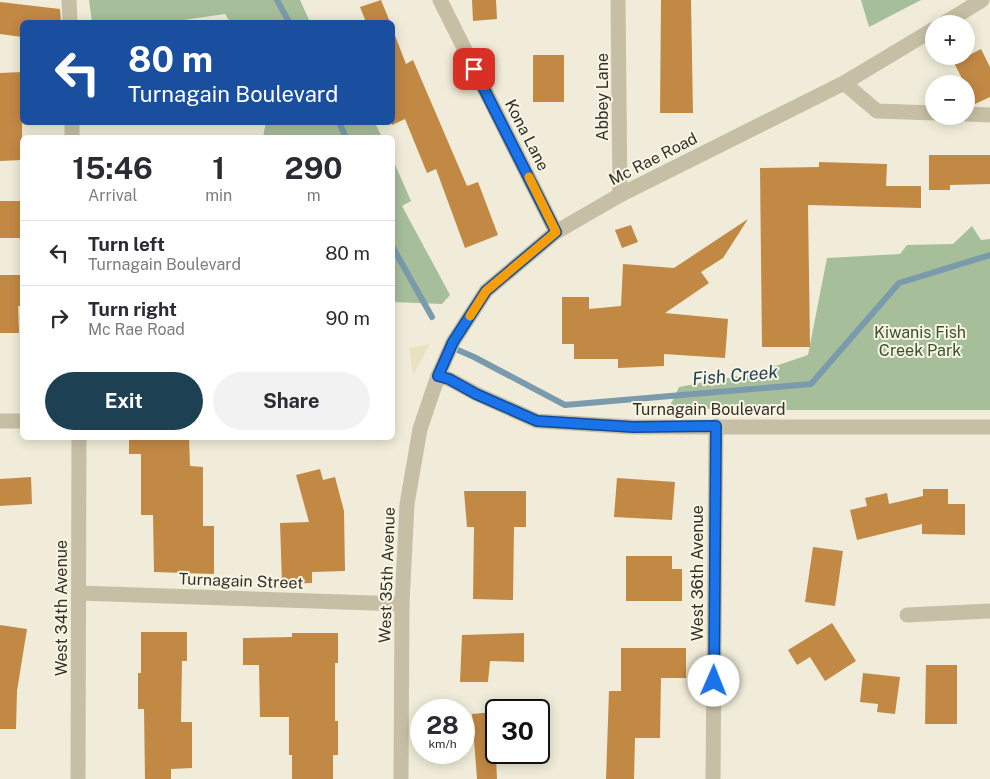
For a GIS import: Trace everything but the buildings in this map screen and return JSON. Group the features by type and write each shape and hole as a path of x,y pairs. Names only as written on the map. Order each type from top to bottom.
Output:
{"street":[{"path":"69,0 70,20"},
{"name":"Kona Lane","path":"440,0 556,232"},
{"name":"Abbey Lane","path":"618,0 620,195"},
{"path":"958,15 982,0"},
{"name":"Mc Rae Road","path":"438,376 453,342 486,291 556,232 620,195 844,83 925,34"},
{"path":"844,83 877,111 925,113"},
{"path":"975,114 990,115"},
{"name":"Turnagain Boulevard","path":"438,376 449,379 476,394 537,421 633,427 990,427"},
{"name":"West 35th Avenue","path":"400,779 402,604 407,504 420,429 438,376"},
{"path":"0,421 20,421"},
{"name":"West 36th Avenue","path":"713,779 716,426"},
{"name":"West 34th Avenue","path":"78,779 79,440"},
{"name":"Turnagain Street","path":"79,593 402,604"},
{"path":"907,615 990,611"}],"green space":[{"path":"89,0 300,0 309,20 229,20 225,14 184,20 92,20"},
{"path":"861,0 921,0 869,27"},
{"path":"265,125 376,125 381,135 263,135"},
{"path":"395,165 411,201 402,206 450,295 442,304 395,302"},
{"name":"Kiwanis Fish Creek Park","path":"972,226 981,240 990,239 990,410 669,408 679,387 755,373 808,355 827,258 900,254 907,245 953,244"}],"shaded area":[{"path":"430,344 413,375 409,348"}],"waterway":[{"name":"Fish Creek","path":"277,0 288,20"},
{"name":"Fish Creek","path":"340,125 345,135"},
{"name":"Fish Creek","path":"395,251 432,317"},
{"name":"Fish Creek","path":"451,347 474,357 565,405 811,384 899,283 990,255"}],"slow traffic":[{"path":"470,316 486,291 556,232 529,177"}],"route":[{"path":"474,69 556,232 486,291 453,342 438,376 449,379 476,394 537,421 633,427 716,426 714,681"}]}
